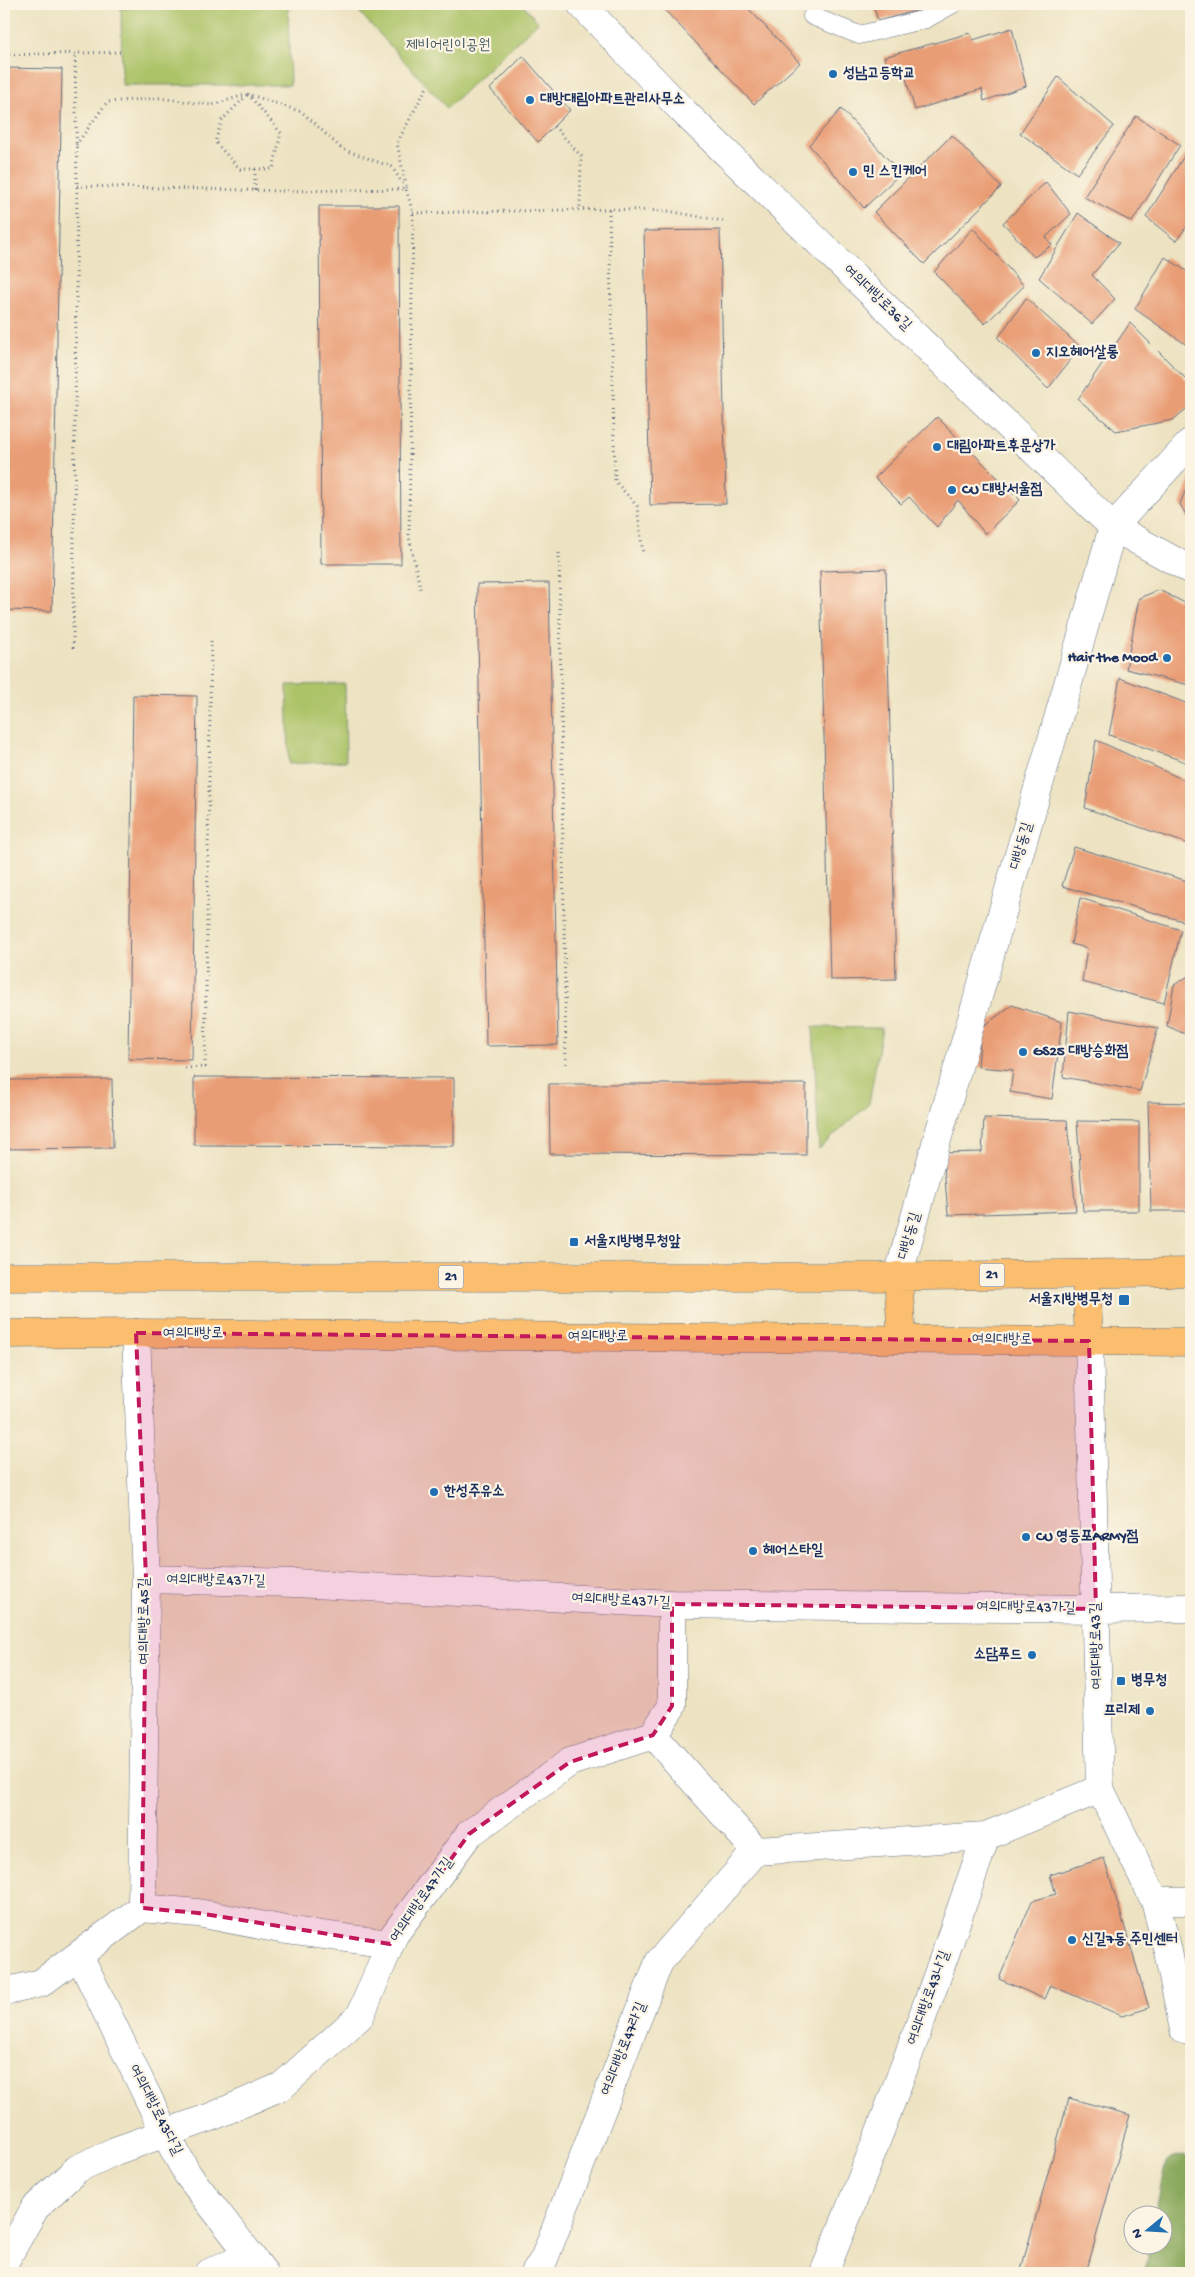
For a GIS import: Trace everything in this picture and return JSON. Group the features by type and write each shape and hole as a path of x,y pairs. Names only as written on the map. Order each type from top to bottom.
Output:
{"main road":[{"name":"21","path":"4,1277 898,1276 1086,1275 1191,1272"},
{"path":"1086,1275 1089,1341"},
{"path":"898,1276 902,1339"},
{"name":"여의대방로","path":"4,1334 136,1333 1191,1342"}],"street":[{"name":"여의대방로36길","path":"581,4 682,110 1113,527 1191,570"},
{"name":"대방동길","path":"898,1276 1113,527 1191,442"},
{"name":"여의대방로45길","path":"136,1333 146,1579 142,1908"},
{"name":"여의대방로43길","path":"1089,1341 1100,1789 1155,1901 1184,2030"},
{"name":"여의대방로43가길","path":"146,1579 296,1583 672,1604 1096,1609 1191,1608"},
{"path":"672,1604 672,1706 652,1735 756,1850 986,1836 1100,1789"},
{"name":"여의대방로47가길","path":"4,2263 35,2208 77,2169 115,2151 211,2117 282,2086 360,2016 394,1935 469,1834 570,1762 652,1735"},
{"name":"여의대방로43나길","path":"824,2273 863,2177 955,1928 986,1836"},
{"name":"여의대방로47라길","path":"535,2273 544,2259 659,1962 756,1850"},
{"path":"1155,1901 1191,1901"},
{"path":"4,1992 41,1983 142,1908 198,1913 286,1930 390,1944"},
{"name":"여의대방로43다길","path":"79,1955 165,2133 188,2175 256,2264 208,2273"}],"lane":[{"path":"812,16 859,35 926,19 953,4"}],"path":[{"path":"4,54 122,52"},
{"path":"73,648 77,186 75,53"},
{"path":"421,592 409,538 413,213 397,143 427,87"},
{"path":"76,145 107,102 158,98 212,105 248,94 302,112 342,149 392,167 406,189"},
{"path":"248,94 281,133 273,169 240,169 215,142 222,120 248,94"},
{"path":"554,126 581,156 580,209"},
{"path":"255,169 255,190"},
{"path":"77,186 255,190 406,189"},
{"path":"413,213 609,208 668,211 723,221"},
{"path":"609,208 616,481 637,506 643,554"},
{"path":"559,553 566,1068"},
{"path":"185,1068 205,1067 211,641"}],"highlighted area":[{"path":"136,1333 1089,1341 1096,1609 672,1604 672,1706 653,1735 570,1762 469,1834 390,1944 198,1913 142,1908 146,1579"}],"green space":[{"path":"288,4 290,85 122,85 121,8"},
{"name":"제비어린이공원","path":"352,4 522,4 538,22 447,108"},
{"path":"345,684 346,761 289,764 287,685"},
{"path":"813,1027 882,1028 869,1104 819,1149"},
{"path":"1184,2155 1191,2160 1191,2273 1144,2273 1147,2254 1172,2254 1172,2204 1157,2204 1166,2162 1172,2157"}],"building":[{"path":"659,4 744,4 800,63 754,104"},
{"path":"873,4 918,4 919,10 878,21"},
{"path":"1012,28 1026,86 984,101 982,89 915,110 902,65 887,69 884,57 970,33 973,40"},
{"name":"대방대림아파트관리사무소","path":"523,56 570,110 538,142 490,89"},
{"path":"4,68 62,69 52,611 4,610"},
{"path":"1058,77 1114,126 1077,174 1020,133"},
{"path":"841,109 901,173 864,208 809,145"},
{"path":"1136,116 1180,145 1132,222 1084,197"},
{"path":"952,135 1001,187 924,264 874,212"},
{"path":"1191,145 1191,221 1176,241 1146,217"},
{"path":"1046,182 1071,214 1046,237 1052,245 1034,257 1003,223"},
{"path":"319,206 399,206 401,564 321,564"},
{"path":"1078,213 1119,243 1092,275 1115,299 1092,324 1039,278"},
{"path":"973,228 1024,286 985,324 934,272"},
{"path":"720,230 726,504 650,505 644,231"},
{"path":"1165,257 1191,274 1191,348 1135,309"},
{"path":"1026,298 1080,347 1048,389 998,338"},
{"path":"1130,323 1191,384 1191,405 1173,420 1116,431 1078,399"},
{"name":"대림아파트후문상가","path":"937,417 1020,500 985,534 958,500 937,527 909,497 901,504 875,478"},
{"path":"1191,477 1191,524 1180,504"},
{"path":"886,569 896,979 830,980 820,571"},
{"path":"549,583 558,1045 486,1046 477,584"},
{"path":"1159,590 1191,606 1191,677 1189,685 1126,669 1139,598"},
{"path":"1120,678 1191,705 1191,764 1109,735"},
{"path":"133,695 197,696 192,1060 128,1059"},
{"path":"1096,740 1191,783 1191,845 1085,808"},
{"path":"1074,847 1191,882 1191,907 1186,922 1062,886"},
{"path":"1080,898 1181,930 1164,1003 1082,982 1087,948 1071,944"},
{"path":"1190,975 1191,1032 1185,1034 1167,1026 1174,985"},
{"path":"1012,1005 1062,1022 1052,1099 1010,1092 1013,1070 978,1067 981,1028"},
{"path":"1069,1011 1158,1028 1140,1091 1063,1077"},
{"path":"194,1077 454,1078 454,1146 194,1145"},
{"path":"112,1079 113,1148 4,1149 4,1080"},
{"path":"549,1084 806,1084 806,1155 550,1154"},
{"path":"1148,1102 1191,1103 1191,1211 1151,1211"},
{"path":"984,1118 1067,1120 1076,1211 948,1215 943,1153 982,1152"},
{"path":"1077,1121 1139,1122 1139,1211 1083,1211"},
{"name":"신길7동 주민센터","path":"1104,1858 1149,2008 1122,2016 1050,1985 1044,1999 999,1979 1032,1901 1056,1894 1050,1875"},
{"path":"1069,2098 1130,2115 1086,2273 1020,2273"}],"place":[{"name":"성남고등학교","path":"833,74"},
{"name":"대방대림아파트관리사무소","path":"530,100"},
{"name":"민 스킨케어","path":"853,172"},
{"name":"지오헤어살롱","path":"1036,353"},
{"name":"대림아파트후문상가","path":"937,447"},
{"name":"CU 대방서울점","path":"952,490"},
{"name":"Hair the Mood","path":"1167,658"},
{"name":"GS25 대방승화점","path":"1023,1052"},
{"name":"서울지방병무청앞","path":"574,1242"},
{"name":"서울지방병무청","path":"1124,1300"},
{"name":"한성주유소","path":"434,1492"},
{"name":"CU 영등포ARMY점","path":"1026,1537"},
{"name":"헤어스타일","path":"753,1551"},
{"name":"소담푸드","path":"1032,1655"},
{"name":"병무청","path":"1121,1681"},
{"name":"프리제","path":"1150,1711"},
{"name":"신길7동 주민센터","path":"1072,1940"}]}
